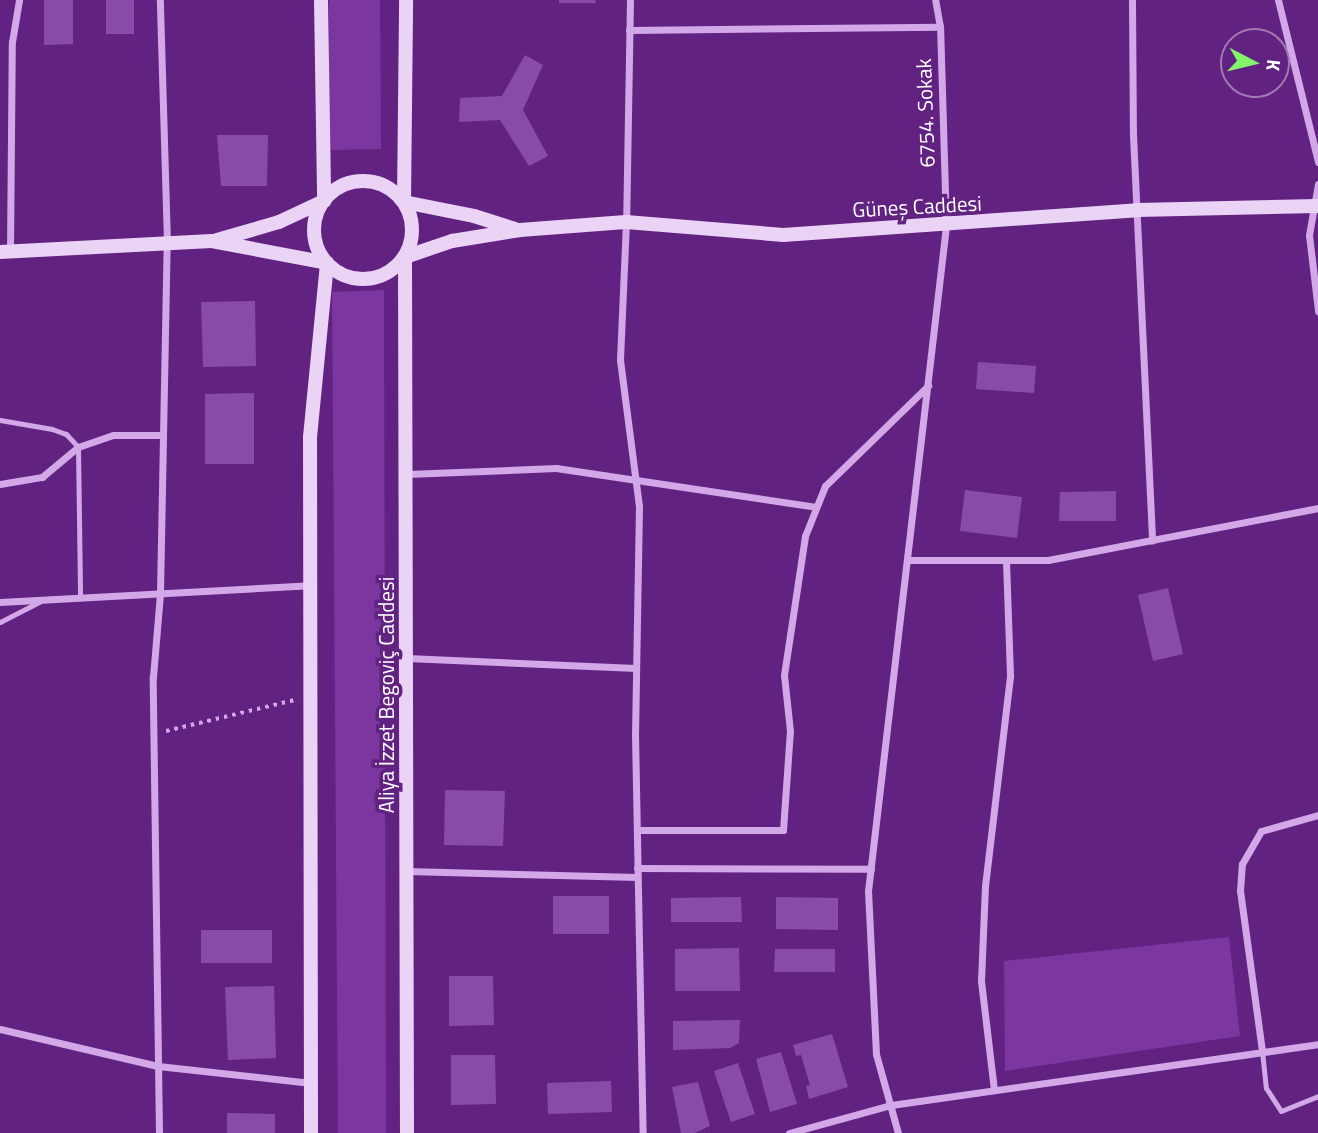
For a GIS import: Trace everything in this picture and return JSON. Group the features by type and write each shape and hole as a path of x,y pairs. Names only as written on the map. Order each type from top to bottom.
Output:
{"main road":[{"path":"321,0 324,201 315,221 315,232 319,253 327,263 338,272 367,279 394,268 405,257 413,230 404,202 406,0"},
{"path":"212,241 279,222 324,201 335,190 349,183 365,180 380,183 394,191 404,202 474,216 520,230"},
{"name":"Güneş Caddesi","path":"405,257 452,241 520,230 626,222 783,235 1137,211 1316,206"},
{"path":"5,252 212,241 327,263"},
{"name":"Aliya İzzet Begoviç Caddesi","path":"405,257 407,1133"},
{"path":"311,1133 310,437 327,263"}],"street":[{"path":"5,252 12,42 19,0"},
{"path":"159,1133 153,677 160,593 167,242 160,0"},
{"path":"630,0 626,222 620,360 639,506 636,830 643,1133"},
{"name":"6754. Sokak","path":"898,1133 876,1054 868,891 946,226 940,27 935,0"},
{"path":"1132,0 1137,211 1152,541"},
{"path":"1278,0 1318,162"},
{"path":"629,30 940,27"},
{"path":"1318,184 1309,235 1318,312"},
{"path":"636,830 783,830 790,731 784,675 805,536 825,486 929,385"},
{"path":"0,484 42,477 78,447 113,435 163,435"},
{"path":"407,474 556,468 816,507"},
{"path":"908,560 1048,560 1318,508"},
{"path":"994,1090 981,981 985,886 1010,675 1006,560"},
{"path":"0,602 310,585"},
{"path":"407,658 636,668"},
{"path":"1262,1051 1240,891 1242,864 1262,831 1318,815"},
{"path":"407,871 870,869"},
{"path":"0,1029 158,1066 311,1083"},
{"path":"789,1133 891,1105 1318,1044"}],"lane":[{"path":"0,420 52,429 66,434 78,447 80,598"},
{"path":"0,622 44,600"},
{"path":"1262,1051 1266,1088 1281,1111 1318,1096"}],"path":[{"path":"153,734 310,696"}],"shaded area":[{"path":"329,0 380,0 381,149 329,150"},
{"path":"384,290 386,1133 338,1133 332,292"},
{"path":"1229,937 1240,1036 1005,1071 1004,961"}],"building":[{"path":"44,0 73,0 73,44 44,45"},
{"path":"106,0 134,0 134,34 106,34"},
{"path":"559,0 595,0 596,3 559,3"},
{"path":"525,55 543,65 523,110 548,156 529,166 500,120 459,122 460,98 502,96"},
{"path":"217,135 268,135 267,186 221,186"},
{"path":"255,301 256,366 203,367 201,302"},
{"path":"978,362 1036,366 1034,393 976,389"},
{"path":"254,393 254,464 205,464 205,394"},
{"path":"965,490 1022,497 1017,538 960,531"},
{"path":"1116,491 1116,521 1059,521 1060,492"},
{"path":"1168,588 1183,654 1153,661 1138,595"},
{"path":"445,790 505,791 503,846 444,845"},
{"path":"553,896 609,896 609,934 553,934"},
{"path":"741,897 742,922 671,922 671,898"},
{"path":"776,897 838,898 838,930 776,929"},
{"path":"201,930 272,930 272,963 201,963"},
{"path":"739,948 740,991 675,991 675,949"},
{"path":"775,949 835,949 835,972 774,972"},
{"path":"449,976 493,976 494,1025 449,1026"},
{"path":"274,986 276,1058 228,1060 225,987"},
{"path":"740,1020 739,1043 730,1048 673,1050 673,1021"},
{"path":"832,1034 848,1087 809,1099 806,1086 810,1085 801,1055 796,1056 793,1045"},
{"path":"781,1052 797,1104 770,1112 756,1059"},
{"path":"451,1055 495,1055 496,1104 451,1105"},
{"path":"738,1063 755,1114 731,1122 714,1071"},
{"path":"611,1081 612,1112 548,1114 547,1083"},
{"path":"698,1082 710,1126 695,1133 681,1133 672,1087"},
{"path":"227,1113 275,1114 275,1133 227,1133"}]}
